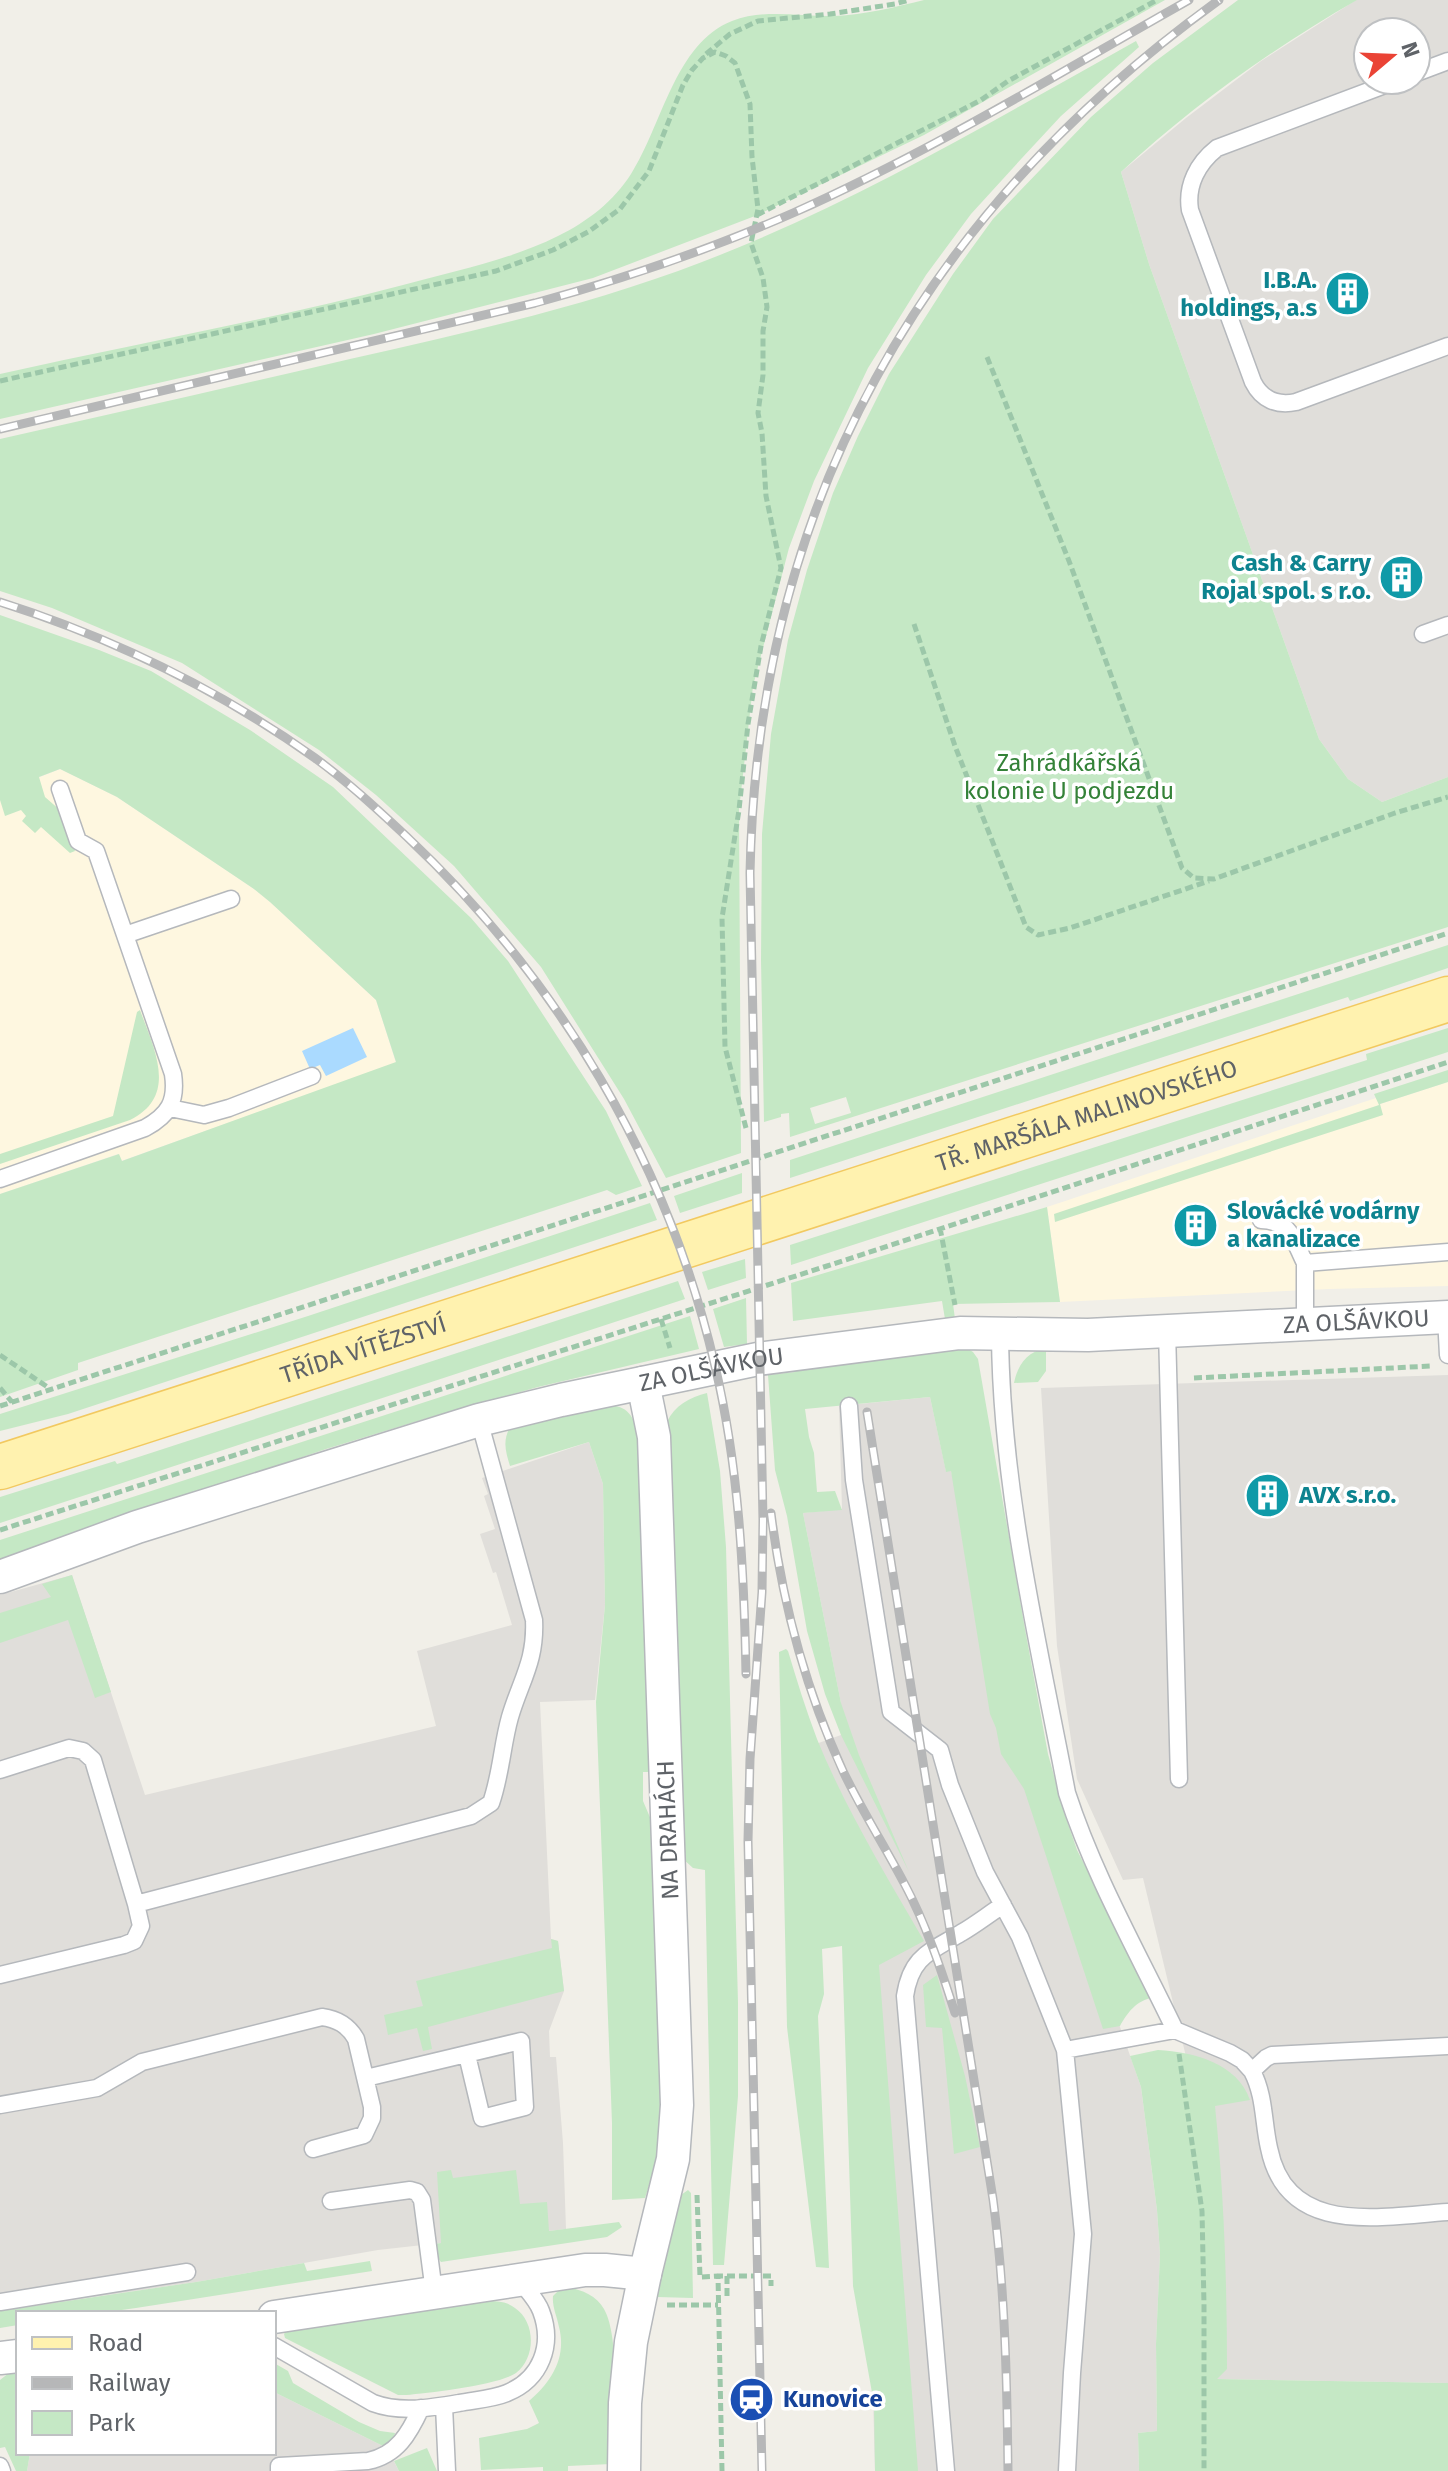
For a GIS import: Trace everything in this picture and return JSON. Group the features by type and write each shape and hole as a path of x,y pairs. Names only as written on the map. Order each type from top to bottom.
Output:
{"main road":[{"name":"TŘ. MARŠÁLA MALINOVSKÉHO","path":"726,1233 1448,999"},
{"name":"TŘÍDA VÍTĚZSTVÍ","path":"0,1467 726,1233"}],"street":[{"name":"ZA OLŠÁVKOU","path":"0,1577 137,1527 479,1420 758,1359 960,1333 1088,1335 1447,1317"},
{"name":"NA DRAHÁCH","path":"624,2471 625,2403 631,2342 675,2146 677,2105 654,1437 643,1383"},
{"path":"276,2317 585,2270 605,2270 641,2290"}],"lane":[{"path":"1355,96 1217,148 1195,174 1189,194 1190,210 1253,382 1267,399 1281,404 1296,402 1448,346"},
{"path":"1423,634 1448,625"},
{"path":"0,1179 145,1128 164,1116 174,1098 173,1074 96,851 78,841 60,789"},
{"path":"125,935 231,899"},
{"path":"170,1108 204,1115 312,1076"},
{"path":"1261,1220 1276,1221 1290,1232 1305,1263 1305,1324"},
{"path":"1305,1263 1448,1252"},
{"path":"1447,1317 1448,1355"},
{"path":"1167,1331 1179,1779"},
{"path":"1000,1334 1000,1386 1009,1471 1067,1793 1081,1836 1101,1880 1175,2030"},
{"path":"849,1406 854,1480 891,1712 940,1750 950,1785 985,1872 1020,1937 1065,2050 1083,2234 1067,2471"},
{"path":"136,1904 456,1821 478,1813 491,1803 509,1719 531,1661 535,1639 534,1620 479,1420"},
{"path":"0,1770 69,1748 89,1754 136,1904 141,1930 134,1941 124,1945 0,1975"},
{"path":"946,2471 905,1996 911,1971 923,1955 1003,1905"},
{"path":"0,2105 97,2088 142,2062 322,2017 333,2018 352,2031 360,2048 372,2118 364,2135 313,2149"},
{"path":"1065,2050 1175,2030 1230,2053 1252,2071 1262,2098 1274,2167 1290,2194 1299,2201 1314,2209 1343,2216 1448,2212"},
{"path":"366,2078 521,2041 525,2107 482,2118 467,2055"},
{"path":"1252,2071 1272,2055 1448,2046"},
{"path":"331,2201 412,2190 419,2194 434,2292"},
{"path":"0,2302 187,2272"},
{"path":"276,2347 373,2403 396,2409 444,2406 505,2394 535,2374 545,2355 546,2330 540,2309 520,2281"},
{"path":"444,2406 447,2471"},
{"path":"279,2471 279,2466 380,2458 391,2453 402,2442 421,2408"}],"path":[{"path":"0,381 496,271 553,250 588,232 620,209 640,186 657,155 683,85 703,58 730,34 758,21 830,14 909,0"},
{"path":"755,216 981,100 1008,81 1157,0"},
{"path":"703,58 715,52 735,63 750,104 757,201 751,243 763,278 767,307 758,413 766,496 781,568 761,646 722,918 725,1047 746,1128"},
{"path":"987,357 1069,561 1176,855 1182,868 1194,878 1214,879"},
{"path":"914,624 955,746 1026,927 1038,935 1070,928 1448,797"},
{"path":"0,1406 1448,933"},
{"path":"0,1530 661,1319 1448,1062"},
{"path":"940,1228 960,1333"},
{"path":"661,1319 672,1355"},
{"path":"0,1355 50,1388"},
{"path":"1194,1378 1432,1366"},
{"path":"0,1388 12,1402"},
{"path":"1175,2030 1202,2211 1204,2471"},
{"path":"668,2175 687,2181 696,2191 700,2277 771,2276 771,2286"},
{"path":"718,2276 722,2471"},
{"path":"727,2276 727,2296"},
{"path":"641,2290 718,2305"}],"shaded area":[{"path":"1356,0 1448,0 1448,777 1382,802 1348,779 1319,739 1149,264 1121,172 1261,61"},
{"path":"60,769 117,797 270,902 376,1000 396,1063 121,1161 118,1154 0,1194 0,793"},
{"path":"1448,1082 1448,1286 1060,1302 1047,1207 1376,1098 1380,1104"},
{"path":"1448,1375 1448,2383 1216,2379 1189,2069 1143,1878 1123,1880 1077,1779 1057,1646 1041,1388"},
{"path":"930,1397 946,1471 951,1471 1010,1712 1141,2087 1160,2254 1156,2344 1157,2431 1138,2433 1139,2471 875,2471 863,2009 813,1745 841,1735 841,1703 803,1513 842,1509 839,1406"},
{"path":"589,1442 603,1484 605,1605 595,1700 540,1702 551,1939 558,1941 564,1991 549,2031 550,2057 556,2057 566,2229 378,2250 196,2282 0,2311 0,1595 72,1575 145,1795 436,1726 417,1651 512,1625 496,1572 493,1573 480,1534 495,1529 484,1496 488,1494 482,1478"},
{"path":"276,2393 387,2448 399,2471 27,2471 30,2455 276,2455"}],"green space":[{"path":"924,0 1165,0 924,135 755,216 593,278 374,334 0,419 0,374 353,298 482,264 540,244 589,217 624,184 642,155 683,66 713,32 732,21 757,15 846,15"},
{"name":"Zahrádkářská kolonie U podjezdu","path":"1238,0 1357,0 1234,80 1176,124 1121,172 1149,264 1319,739 1348,779 1382,802 1448,777 1448,927 790,1137 789,1113 764,1122 762,834 771,734 788,640 833,493 889,374 953,274 993,219 1091,117 1153,63","holes":["846,1097 851,1113 815,1124 810,1108"]},
{"path":"1136,41 1139,47 1061,116 971,214 926,275 868,368 814,481 789,548 753,686 739,810 741,1153 666,1178 624,1099 541,967 454,866 376,795 319,750 182,663 52,608 0,591 0,439 484,328 659,278 758,239 869,187"},
{"path":"0,615 151,671 250,730 333,787 471,918 508,961 606,1111 642,1186 616,1195 607,1190 78,1363 78,1370 0,1397 0,1194 119,1154 122,1161 396,1062 376,1000 254,889 117,797 60,769 39,777 45,797 61,811 75,851 70,853 41,827 35,833 22,821 26,816 21,810 5,816 0,800"},
{"path":"1448,945 1448,968 1350,1001 1348,997 790,1178 790,1160"},
{"path":"140,1010 159,1071 154,1098 145,1110 130,1120 0,1164 0,1154 113,1116 137,1012"},
{"path":"1448,1028 1448,1052 791,1265 790,1245 1367,1060 1366,1054"},
{"path":"1448,1070 1448,1082 1380,1104 1383,1115 1055,1222 1054,1214 1379,1105 1374,1094"},
{"path":"742,1173 742,1193 680,1213 674,1196"},
{"path":"650,1203 657,1220 68,1414 0,1431 0,1414"},
{"path":"1047,1207 1060,1302 953,1304 955,1319 945,1319 942,1301 793,1321 791,1283"},
{"path":"745,1259 746,1278 708,1290 702,1272"},
{"path":"678,1281 685,1299 0,1523 0,1497 115,1461 117,1464"},
{"path":"746,1298 747,1344 724,1347 713,1309"},
{"path":"690,1316 699,1349 538,1387 431,1417 326,1449 0,1560 0,1540"},
{"path":"963,1346 978,1359 1048,1754 1065,1815 1077,1850 1152,1998 1133,2008 1120,2026 1103,2029 1024,1789 1001,1754 990,1714 951,1471 946,1472 930,1397 805,1409 814,1453 817,1492 835,1491 842,1510 803,1513 841,1703 859,1755 909,1872 841,1735 825,1694 807,1631 787,1516 775,1470 768,1375 795,1372 795,1367"},
{"path":"1046,1348 1046,1371 1038,1382 1014,1383 1024,1360"},
{"path":"707,1393 720,1471 726,1547 738,2003 738,2096 724,2265 713,2265 705,1870 693,1868 682,1858 667,1422 683,1403"},
{"path":"605,1405 620,1407 629,1413 640,1437 655,1772 643,1772 643,1801 652,1822 664,1997 661,2148 645,2198 612,2200 612,2123 596,1702 605,1605 603,1484 589,1442 510,1466 505,1442 510,1427"},
{"path":"72,1575 111,1692 95,1698 68,1620 0,1643 0,1613 51,1597 42,1584"},
{"path":"786,1649 828,1765 867,1842 924,1941 879,1965 918,2471 875,2471 874,2404 853,2286 842,1946 822,1949 824,1994 818,2016 829,2268 816,2267 787,2027 779,1652"},
{"path":"551,1939 558,1941 564,1991 428,2027 432,2049 423,2051 417,2028 388,2035 384,2015 423,2006 416,1981 552,1948"},
{"path":"937,1975 965,2076 980,2147 954,2154 942,2028 926,2027 923,1985"},
{"path":"1158,2050 1186,2053 1225,2068 1244,2087 1250,2100 1215,2106 1223,2205 1227,2336 1227,2369 1217,2379 1448,2383 1448,2471 1139,2471 1138,2433 1157,2431 1156,2344 1160,2254 1141,2087 1130,2056"},
{"path":"451,2170 453,2178 516,2170 520,2204 547,2202 549,2231 619,2222 622,2227 607,2237 441,2262 435,2254 434,2244 441,2243 437,2172"},
{"path":"688,2190 691,2193 693,2298 657,2297 681,2195"},
{"path":"370,2261 372,2271 114,2311 16,2311 16,2325 0,2328 0,2311 304,2263 307,2271"},
{"path":"568,2287 597,2300 610,2323 615,2384 611,2464 568,2466 568,2471 543,2471 543,2467 481,2470 479,2438 527,2429 539,2423 529,2401 544,2386 559,2359 561,2338 553,2296"},
{"path":"485,2301 508,2304 522,2314 530,2331 530,2350 516,2373 463,2388 398,2395 285,2338 284,2334 286,2331"},
{"path":"276,2364 288,2371 293,2383 359,2422 380,2431 395,2433 387,2448 276,2393"},
{"path":"16,2371 16,2455 30,2455 27,2471 16,2471 5,2447 0,2448 0,2380"},
{"path":"427,2448 437,2471 399,2471 394,2461"}],"water":[{"path":"353,1028 367,1057 326,1076 320,1065 310,1069 302,1051"}],"railway":[{"path":"0,429 535,303 698,251 793,213 894,164 1189,0"},
{"path":"762,2471 748,1841 763,1520 750,873 760,738 784,611 823,491 876,378 942,273 1021,175 1114,84 1219,0"},
{"path":"0,602 83,632 164,668 241,710 315,758 406,836 461,891 512,950 558,1013 600,1078 637,1146 668,1217 694,1291 715,1366 730,1442 742,1558 746,1674"},
{"path":"867,1412 993,2199 1003,2301 1008,2471"},
{"path":"771,1513 789,1612 818,1709 850,1785 919,1914 955,2013"}],"place":[{"name":"I.B.A. holdings, a.s","path":"1348,294"},
{"name":"Cash & Carry Rojal spol. s r.o.","path":"1402,577"},
{"name":"Slovácké vodárny a kanalizace","path":"1196,1225"},
{"name":"AVX s.r.o.","path":"1268,1495"},
{"name":"Kunovice","path":"752,2399"}]}
